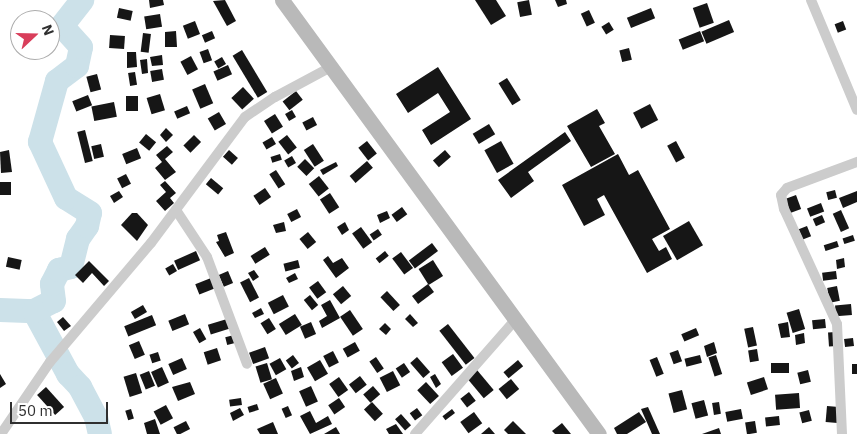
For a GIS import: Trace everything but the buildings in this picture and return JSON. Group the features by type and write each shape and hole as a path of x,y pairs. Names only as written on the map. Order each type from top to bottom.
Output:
{"street":[{"path":"282,0 329,68 438,210 515,320 599,434"},
{"path":"811,0 857,110"},
{"path":"0,434 50,362 176,210 245,117 275,97 329,68"},
{"path":"842,434 837,324 784,209 781,195 787,188 857,162"},
{"path":"176,210 207,257 247,364"},
{"path":"415,434 515,320"}],"waterway":[{"path":"34,311 54,301 52,284 59,270 71,267 78,239 87,226 90,213 66,198 40,142 57,81 77,66 81,47 62,26 82,0"},
{"path":"0,310 34,311 68,374 80,387 96,417 100,434"}]}
